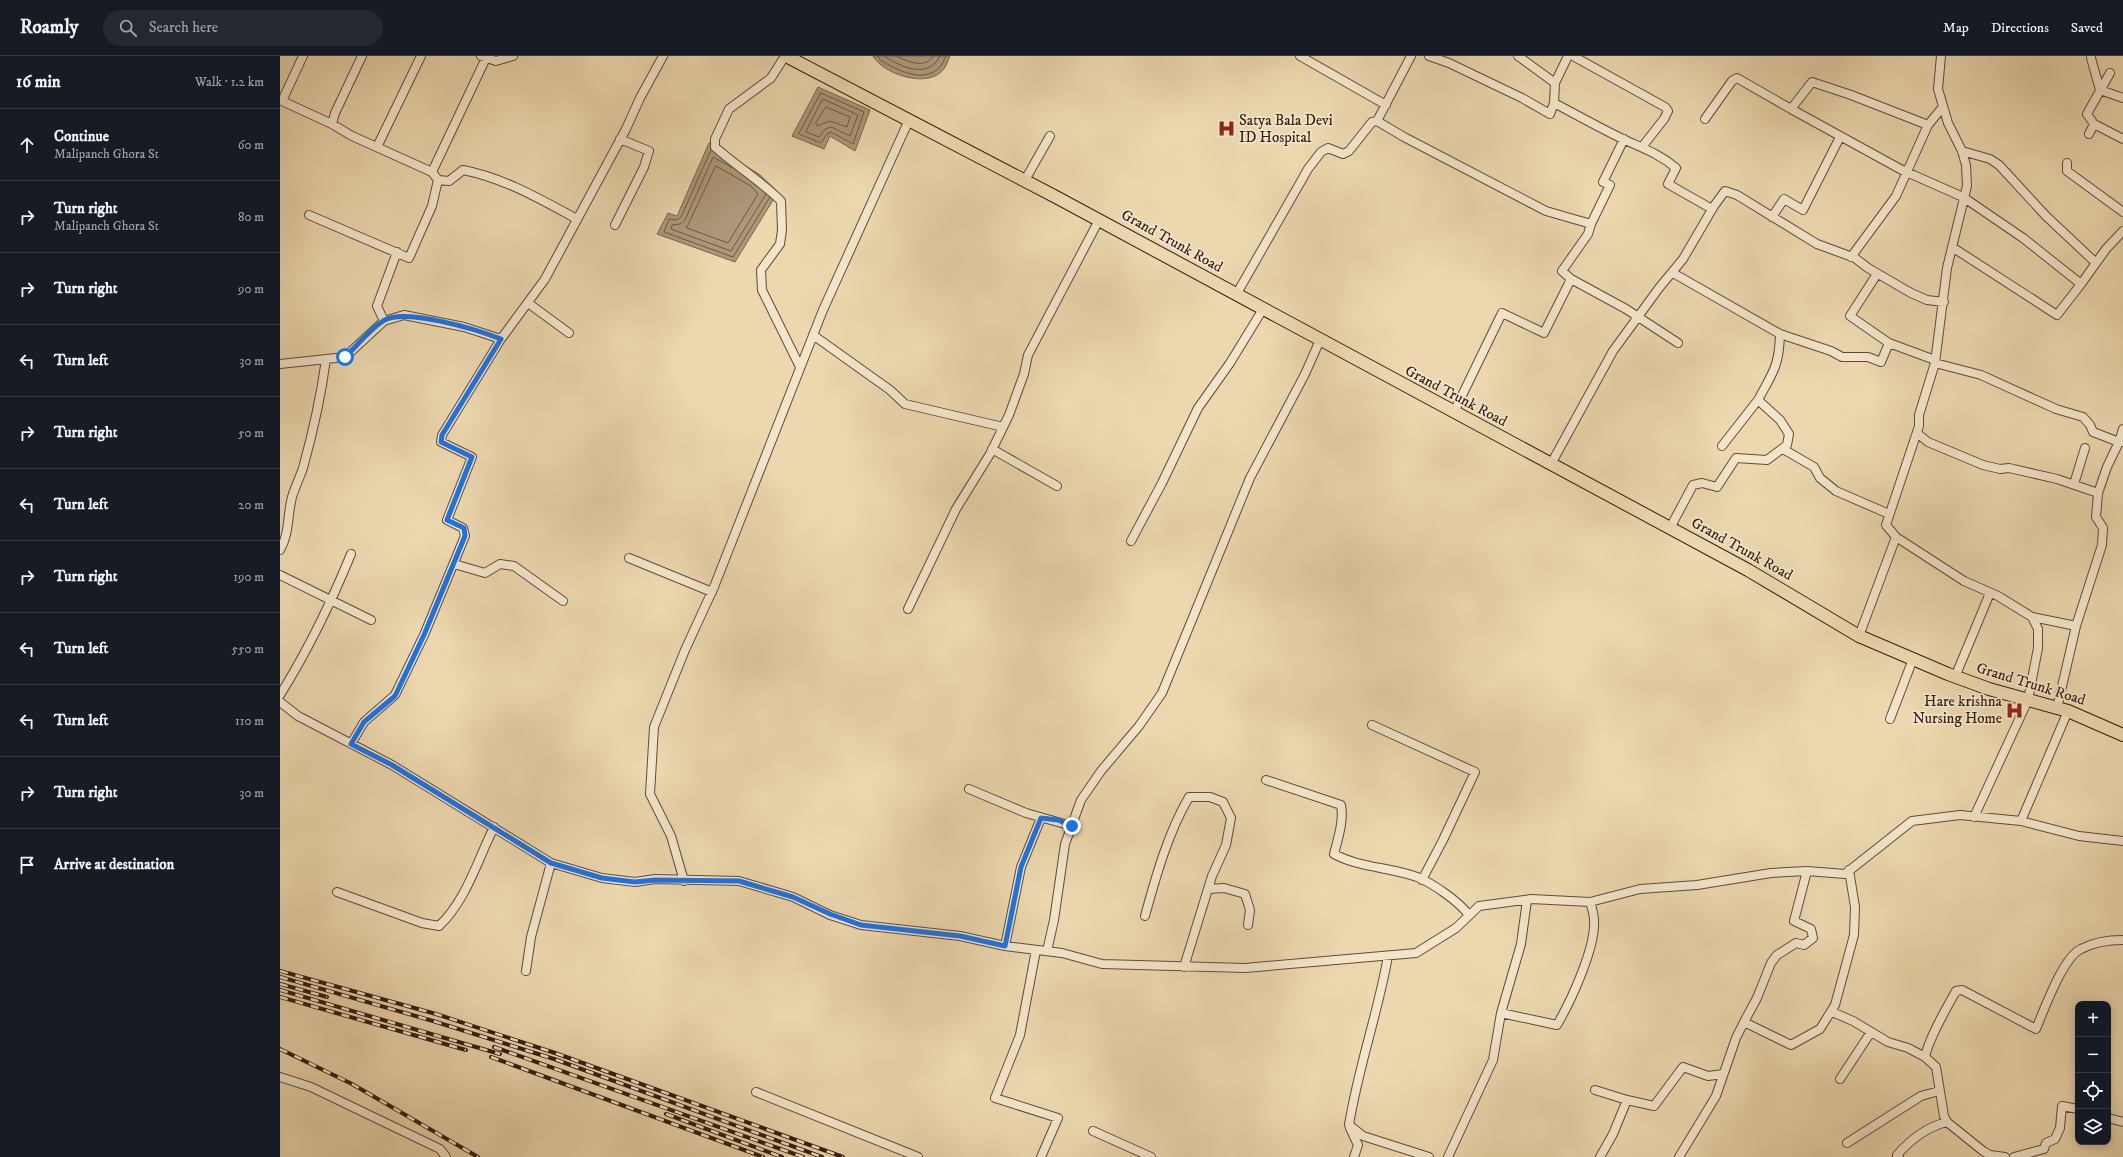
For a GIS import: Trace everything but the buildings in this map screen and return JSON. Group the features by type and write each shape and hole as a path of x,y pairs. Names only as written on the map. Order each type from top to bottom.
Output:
{"main road":[{"name":"Grand Trunk Road","path":"785,56 1025,180 1748,570 1859,636 1989,689 2062,710 2123,735"}],"street":[{"path":"303,56 282,101 332,124 352,136 432,172 438,180 449,181 463,170 487,174 545,201 577,219"},
{"path":"332,124 335,113 362,56"},
{"path":"377,147 421,56"},
{"path":"432,172 484,57 496,61 513,56"},
{"path":"351,744 364,722 395,696 424,635 465,536 464,528 447,520 472,457 441,442 442,435 501,339 545,279 663,56"},
{"path":"785,56 771,78 729,108 715,139 715,147 735,165 770,190 781,201 782,230 780,244 761,270 762,290 800,368"},
{"path":"1300,56 1386,105"},
{"path":"1236,295 1308,168 1321,152 1328,148 1343,154 1349,151 1372,122 1377,121 1411,56"},
{"path":"1429,56 1449,63 1522,98 1550,114 1554,103 1555,83 1568,56"},
{"path":"1518,56 1555,83"},
{"path":"1573,56 1665,107 1668,111 1664,119 1642,147"},
{"path":"1941,56 1938,89 1942,108 1962,151 1966,166 1967,186 1963,197 1952,247 1935,361 1920,415 1917,433 1886,525 1896,537 1964,581 2021,609 2032,617 2076,626"},
{"path":"2090,57 2100,90"},
{"path":"2110,73 2087,114 2094,124 2123,139"},
{"path":"1705,119 1732,81 1737,78 1840,137 1907,172 1963,197 2023,238 2082,284"},
{"path":"1791,109 1812,82 1851,95 1928,125"},
{"path":"2100,90 2123,98"},
{"path":"1554,103 1642,147 1676,168 1668,184 1712,209"},
{"path":"1851,257 1896,196 1928,125 1942,108"},
{"path":"684,881 671,836 650,794 654,727 685,650 712,592 812,335 909,120"},
{"path":"1377,121 1398,134 1521,199 1546,211 1590,224"},
{"path":"2089,134 2094,124"},
{"path":"1025,180 1050,136"},
{"path":"1772,216 1784,199 1803,210 1840,137"},
{"path":"615,225 644,167 649,151 620,139"},
{"path":"1624,139 1603,182 1610,185 1590,224 1588,234 1562,271 1571,279 1638,317 1678,343"},
{"path":"1962,151 1990,159 1998,165 2046,216 2096,263"},
{"path":"2067,162 2067,171 2123,212"},
{"path":"309,215 409,258 432,206 438,180"},
{"path":"1550,464 1613,351 1658,288 1673,273 1683,259 1712,209 1725,191 1737,195 1817,244 1851,257 1878,274 1927,300 1944,302"},
{"path":"908,609 956,510 992,449 1003,427 1024,374 1028,355 1099,220"},
{"path":"1952,247 2058,315 2096,263 2123,231"},
{"path":"384,321 377,306 397,252"},
{"path":"1673,273 1780,334 1842,356 1868,357 1881,362 1889,343"},
{"path":"1878,274 1850,316 1889,343 1935,361 1981,375 2056,409 2083,417 2090,424 2093,432 2121,442"},
{"path":"1454,412 1502,313 1544,333 1571,279"},
{"path":"528,303 569,333"},
{"path":"1131,541 1162,483 1198,408 1230,363 1263,309"},
{"path":"280,364 345,357 384,321 404,315 464,327 501,339"},
{"path":"1722,446 1758,400 1773,374 1779,356 1780,334"},
{"path":"812,335 890,390 905,404 1003,427"},
{"path":"1047,951 1054,920 1065,844 1085,794 1101,771 1139,726 1162,693 1250,478 1305,374 1320,340"},
{"path":"280,550 288,531 289,513 293,495 316,419 326,359"},
{"path":"1670,528 1693,485 1702,483 1717,487 1736,458 1767,460 1787,445 1789,434 1780,420 1758,400"},
{"path":"2021,821 2062,710 2076,626 2102,544 2103,528 2096,517 2098,493 2107,467 2121,442 2123,429"},
{"path":"1917,433 1928,442 1983,465 2000,469 2009,468 2074,484 2098,493"},
{"path":"2074,484 2085,448"},
{"path":"992,449 1057,486"},
{"path":"1783,449 1814,467 1820,478 1836,492 1889,514"},
{"path":"1859,636 1896,537"},
{"path":"280,695 301,660 332,601 351,554"},
{"path":"629,558 712,592"},
{"path":"454,564 485,573 500,564 514,566 563,601"},
{"path":"280,575 371,620"},
{"path":"1955,676 1990,593"},
{"path":"1974,817 2028,700 2038,648 2038,629 2032,617"},
{"path":"1890,719 1913,659"},
{"path":"280,702 298,716 392,765 551,863 602,878 635,882 655,880 739,881 793,897 830,914 861,925 960,936 1005,946 1062,953 1102,964 1245,968 1416,953 1456,928 1479,906 1527,900 1590,902 1640,889 1697,885 1770,873 1807,871 1845,874 1912,821 1960,815 2021,821 2079,836 2123,841"},
{"path":"1372,725 1475,772 1443,840 1422,880"},
{"path":"1266,780 1341,805 1342,812 1339,835 1334,854 1357,863 1422,880 1460,904 1469,915"},
{"path":"969,789 1041,818 1058,820 1072,826"},
{"path":"1145,916 1178,815 1189,797 1210,797 1223,802 1231,818 1226,845 1208,889 1184,967"},
{"path":"1005,946 1021,867 1041,818"},
{"path":"337,892 422,923 439,926 449,916 465,890 494,827"},
{"path":"526,971 531,937 551,863"},
{"path":"1744,1022 1791,1045 1820,1029 1832,1012 1854,935 1855,907 1849,870"},
{"path":"1679,1157 1683,1147 1710,1106 1736,1038 1757,998 1771,963 1777,955 1796,943 1804,945 1813,938 1811,929 1794,921 1807,871"},
{"path":"1208,889 1224,888 1245,894 1250,910 1248,925"},
{"path":"1448,1157 1493,1060 1501,1013 1521,944 1527,900"},
{"path":"1501,1013 1557,1025 1567,1008 1590,947 1594,921 1590,902"},
{"path":"1925,1057 1930,1042 1956,991 1962,990 1969,993 2036,1029 2055,984 2080,949 2105,941 2123,940"},
{"path":"1036,950 1020,1036 996,1098 1058,1118 1041,1157"},
{"path":"1354,1157 1358,1145 1349,1125 1352,1104 1379,1002 1388,956"},
{"path":"1832,1012 1888,1042 1908,1048 1925,1057 1936,1067 1941,1106 1947,1122 1983,1151 1990,1155 2005,1157"},
{"path":"1840,1079 1871,1032"},
{"path":"1595,1090 1627,1100 1654,1106 1674,1082 1683,1067 1708,1076 1723,1074"},
{"path":"280,1077 319,1090 440,1149 446,1157"},
{"path":"1847,1143 1921,1096 1939,1091"},
{"path":"756,1092 918,1157"},
{"path":"1600,1157 1613,1134 1627,1100"},
{"path":"2014,1157 2044,1149 2046,1143 2056,1139 2060,1128 2062,1106 2075,1108"},
{"path":"2111,1119 2123,1122"},
{"path":"1899,1157 1897,1155 1917,1135 1937,1124 1947,1122"},
{"path":"1349,1125 1363,1136 1429,1157"},
{"path":"1093,1131 1137,1154 1151,1157"}],"water":[{"path":"873,56 950,56 944,69 936,76 916,79 895,73 878,63"},
{"path":"818,87 870,110 855,151 830,136 824,149 792,136"},
{"path":"709,143 760,175 778,192 735,262 657,234 668,213 677,216"}],"railway":[{"path":"280,971 436,1014 555,1053 843,1157"},
{"path":"280,977 433,1021 554,1059 822,1157"},
{"path":"280,984 327,997"},
{"path":"280,990 500,1054"},
{"path":"280,997 466,1050"},
{"path":"494,1047 803,1157"},
{"path":"280,1049 352,1084 478,1157"},
{"path":"491,1057 763,1157"},
{"path":"666,1114 782,1157"}],"place":[{"name":"Satya Bala Devi ID Hospital","path":"1226,129"},
{"name":"Hare krishna Nursing Home","path":"2015,710"}],"route":[{"path":"345,357 384,321 404,315 481,331 501,339 442,435 441,442 472,457 447,520 464,528 465,536 424,635 395,696 378,708 364,722 351,744 392,765 551,863 576,869 602,878 635,882 655,880 739,881 793,897 830,914 861,925 891,927 960,936 1005,946 1021,867 1041,818 1058,820 1072,826"}]}
